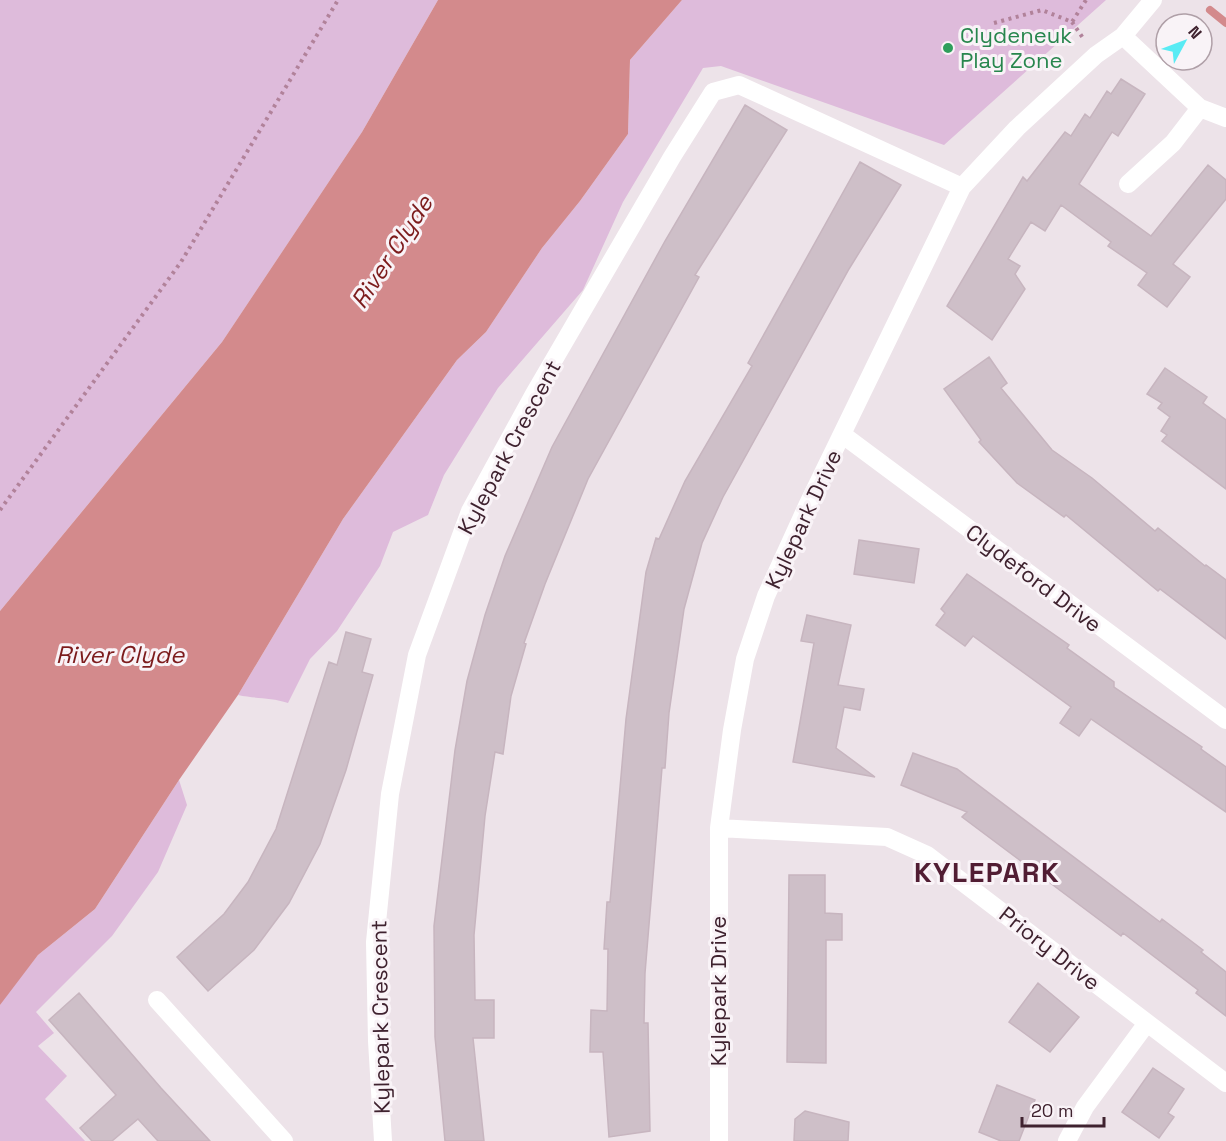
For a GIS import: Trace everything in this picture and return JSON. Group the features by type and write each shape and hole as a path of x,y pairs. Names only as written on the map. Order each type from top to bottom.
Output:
{"street":[{"name":"Kylepark Drive","path":"719,1141 719,828 732,730 745,659 755,625 807,506 962,187 1017,128 1096,55 1123,36 1154,0"},
{"path":"1123,36 1200,108 1226,118"},
{"name":"Kylepark Crescent","path":"383,1141 377,1041 375,942 390,794 417,655 470,511 534,393 672,156 713,92 739,85 962,187"},
{"path":"1128,184 1173,143 1200,108"},
{"name":"Clydeford Drive","path":"843,435 1226,720"},
{"name":"Priory Drive","path":"719,828 887,837 903,843 953,872 1226,1083"},
{"path":"157,1000 284,1141"},
{"path":"1067,1141 1085,1107 1147,1023"}],"path":[{"path":"0,510 181,262 338,0"},
{"path":"994,23 1042,10 1072,22 1086,0"}],"shaded area":[{"path":"0,0 438,0 362,132 222,342 0,611"},
{"path":"682,0 1106,0 944,145 721,66 703,68 623,202 583,290 498,388 444,475 428,515 393,532 380,566 337,631 310,659 288,703 238,695 343,519 457,360 486,332 542,248 580,201 628,134 630,60"},
{"path":"179,780 187,805 158,872 112,936 36,1012 54,1033 38,1046 67,1076 45,1099 85,1141 0,1141 0,1005 38,955 95,909"}],"water":[{"name":"River Clyde","path":"438,0 682,0 630,60 628,134 580,201 542,248 486,332 457,360 343,519 238,695 179,780 95,909 38,955 0,1005 0,611 222,342 362,132"}],"building":[{"path":"1121,79 1145,94 1118,136 1112,132 1079,184 1151,236 1208,165 1226,180 1226,199 1173,264 1190,277 1167,307 1138,285 1147,273 1108,246 1111,242 1061,205 1045,231 1031,222 1008,259 1020,266 1015,274 1025,289 992,340 947,306 1023,177 1027,181 1065,132 1071,136 1085,114 1090,118 1107,91 1111,94"},
{"path":"745,105 787,130 695,275 699,277 588,479 545,584 524,643 526,644 511,696 503,754 495,752 485,816 474,935 475,1000 494,1000 494,1038 473,1038 484,1141 445,1141 435,1037 434,926 455,750 467,681 485,615 505,556 552,447 665,241"},
{"path":"860,162 901,185 849,269 723,497 702,543 684,609 669,713 665,768 662,768 645,973 644,1023 648,1023 650,1131 609,1137 603,1052 590,1052 591,1010 607,1011 608,949 604,949 607,902 610,902 626,719 646,572 656,538 659,539 685,481 752,366 748,363"},
{"path":"989,357 1007,383 1001,388 1052,450 1092,478 1155,531 1158,528 1226,580 1226,639 1160,589 1158,591 1066,515 1064,517 1017,483 979,442 981,440 944,389"},
{"path":"1165,368 1207,397 1203,403 1226,420 1226,489 1162,441 1167,435 1161,431 1170,417 1158,408 1162,403 1147,394"},
{"path":"859,540 919,549 914,583 854,574"},
{"path":"967,574 1069,645 1067,648 1114,682 1114,687 1202,747 1201,749 1226,767 1226,812 1091,719 1079,736 1060,723 1071,707 973,636 965,646 936,625 945,613 941,609"},
{"path":"807,615 851,625 838,685 864,689 860,710 844,707 836,748 875,777 793,762 814,643 801,641"},
{"path":"346,632 371,639 362,672 373,675 346,770 320,844 289,903 254,950 208,991 177,957 224,914 248,882 276,829 329,662 337,665"},
{"path":"913,753 957,769 1160,922 1162,919 1203,950 1201,952 1226,972 1226,1016 1196,993 1198,990 1123,933 1121,936 962,817 967,812 901,785"},
{"path":"789,875 825,875 825,913 842,914 842,940 826,940 826,1063 787,1062"},
{"path":"1038,983 1079,1017 1050,1052 1009,1022"},
{"path":"79,993 210,1141 158,1141 138,1119 112,1141 92,1141 80,1128 116,1095 49,1020"},
{"path":"1153,1068 1184,1089 1168,1113 1174,1117 1159,1138 1122,1112"},
{"path":"997,1085 1035,1100 1019,1141 1001,1141 979,1132"},
{"path":"805,1111 849,1122 848,1141 794,1141 795,1119"}],"waterway":[{"path":"1210,10 1226,23"}],"place":[{"name":"Clydeneuk Play Zone","path":"948,48"}],"district":[{"name":"KYLEPARK","path":"987,872"}]}
